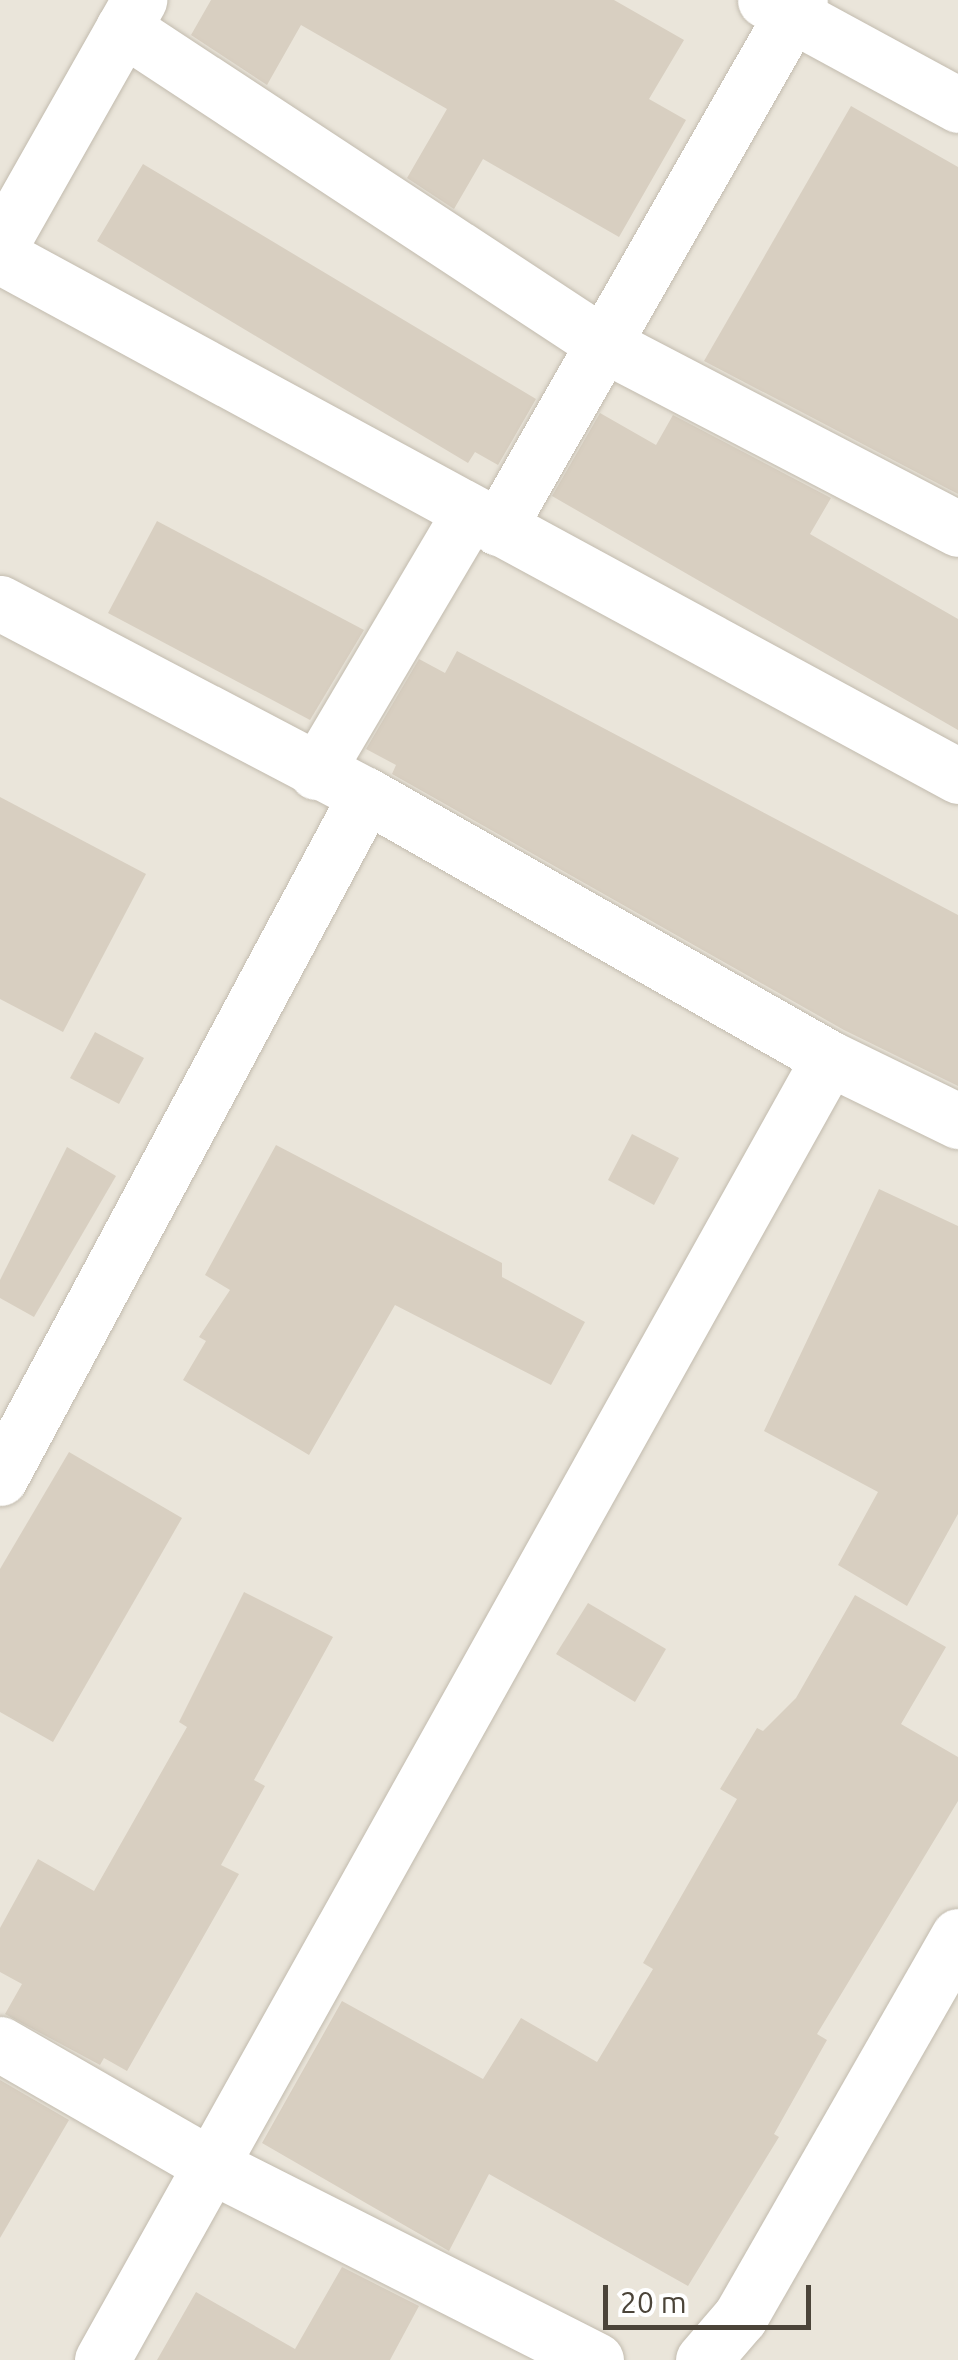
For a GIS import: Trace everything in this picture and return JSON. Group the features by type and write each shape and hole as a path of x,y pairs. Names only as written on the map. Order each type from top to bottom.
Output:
{"street":[{"path":"316,772 483,520 606,345 786,5 958,105"},
{"path":"0,246 131,14 606,345 958,530"},
{"path":"0,256 958,776"},
{"path":"0,603 316,772 366,794 829,1058 958,1121"},
{"path":"0,1478 366,794"},
{"path":"102,2360 214,2166 829,1058"},
{"path":"703,2360 740,2317 958,1936"},
{"path":"0,2044 214,2166 596,2360"}],"shaded area":[{"path":"0,0 958,0 958,2360 0,2360"}],"building":[{"path":"211,0 614,0 684,40 649,99 686,120 619,237 483,159 454,209 407,178 447,109 301,25 267,85 191,35"},
{"path":"851,106 958,167 958,494 704,361"},
{"path":"143,164 536,399 498,465 475,452 468,463 97,241"},
{"path":"600,413 656,445 673,415 831,498 810,534 958,619 958,730 552,496"},
{"path":"157,521 364,630 310,720 108,613"},
{"path":"457,651 958,915 958,1086 844,1030 392,774 396,765 366,749 419,659 445,673"},
{"path":"0,797 146,874 63,1032 0,999"},
{"path":"95,1032 144,1058 119,1104 70,1078"},
{"path":"632,1134 679,1158 654,1205 608,1180"},
{"path":"276,1145 502,1263 502,1277 585,1322 551,1385 395,1305 309,1455 183,1380 206,1341 199,1337 230,1290 205,1275"},
{"path":"67,1147 116,1176 34,1317 0,1298 0,1280"},
{"path":"879,1189 958,1226 958,1514 907,1606 838,1565 878,1492 764,1431"},
{"path":"69,1452 182,1518 53,1742 0,1712 0,1569"},
{"path":"244,1592 333,1637 254,1780 265,1786 221,1865 239,1874 127,2071 104,2058 100,2065 5,2014 22,1984 0,1972 0,1928 38,1859 94,1891 187,1727 179,1722"},
{"path":"855,1595 946,1647 901,1724 958,1757 958,1801 817,2034 827,2040 774,2134 779,2137 688,2286 489,2174 449,2251 262,2143 342,2001 483,2079 521,2018 597,2062 653,1969 643,1963 737,1799 720,1789 757,1728 763,1731 796,1698"},
{"path":"588,1603 666,1649 635,1702 556,1654"},
{"path":"0,2080 69,2120 0,2238"},
{"path":"342,2267 419,2306 390,2360 157,2360 196,2292 295,2349"}]}
